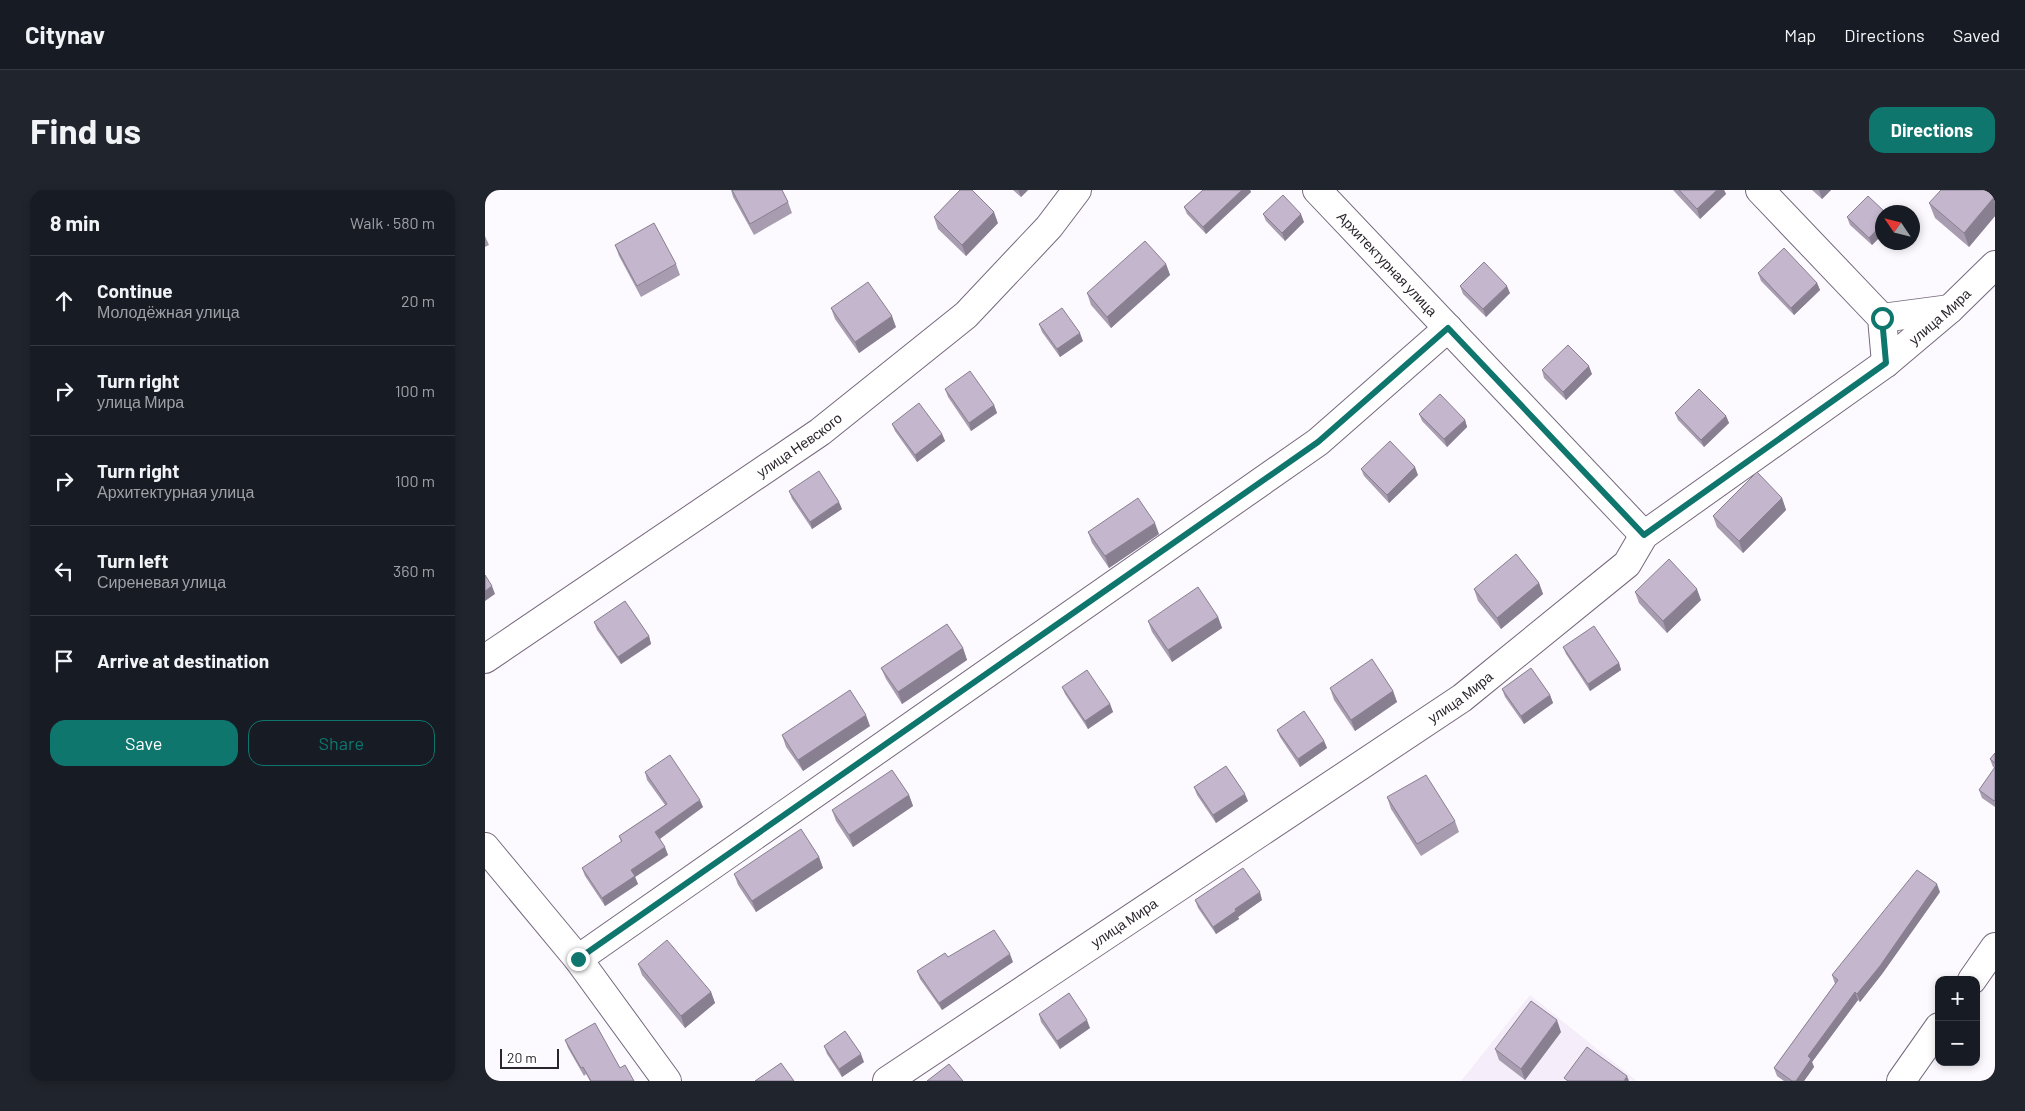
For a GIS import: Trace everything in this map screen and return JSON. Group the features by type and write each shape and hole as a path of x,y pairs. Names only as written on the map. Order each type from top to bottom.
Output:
{"street":[{"name":"улица Невского","path":"485,659 820,432 966,315 1049,227 1077,190"},
{"name":"Архитектурная улица","path":"1317,190 1644,535"},
{"path":"1761,190 1882,318 1886,363"},
{"name":"улица Мира","path":"887,1081 1462,698 1627,564 1644,535 1886,363 1949,309 1995,265"},
{"path":"1882,318 1949,309"},
{"path":"578,959 1318,442 1448,328"},
{"path":"485,847 578,959 667,1081"},
{"path":"1975,976 1995,946"},
{"path":"1901,1081 1935,1033"}],"shaded area":[{"path":"1530,995 1637,1081 1461,1081"}],"building":[{"path":"732,190 782,190 788,202 750,224"},
{"path":"960,190 972,190 994,212 962,245 934,217"},
{"path":"1203,190 1242,190 1203,227 1184,207"},
{"path":"1679,190 1717,190 1697,209"},
{"path":"1941,190 1995,190 1995,196 1964,233 1929,203"},
{"path":"1283,195 1301,214 1282,233 1263,214"},
{"path":"1868,196 1878,205 1875,205 1875,232 1869,238 1847,217"},
{"path":"654,223 676,264 637,286 615,245"},
{"path":"1145,241 1166,264 1107,317 1087,293"},
{"path":"1784,248 1817,283 1791,308 1758,273"},
{"path":"1484,262 1507,286 1483,309 1460,286"},
{"path":"868,282 892,316 855,342 831,308"},
{"path":"1062,308 1080,333 1057,349 1039,324"},
{"path":"1568,345 1589,366 1563,392 1542,370"},
{"path":"970,371 994,405 969,423 945,389"},
{"path":"1699,389 1726,416 1701,440 1675,413"},
{"path":"1440,394 1465,420 1444,439 1419,414"},
{"path":"919,403 942,434 915,455 892,424"},
{"path":"1390,441 1415,467 1387,495 1361,469"},
{"path":"819,471 839,502 810,522 789,491"},
{"path":"1757,472 1782,498 1739,541 1713,516"},
{"path":"1138,498 1155,523 1105,556 1088,532"},
{"path":"1516,554 1539,583 1497,618 1474,589"},
{"path":"1669,559 1697,589 1663,621 1635,592"},
{"path":"485,575 492,586 485,591"},
{"path":"1198,587 1218,617 1168,650 1148,621"},
{"path":"625,601 649,636 618,657 594,622"},
{"path":"947,624 963,648 898,692 881,668"},
{"path":"1594,626 1619,663 1588,684 1563,647"},
{"path":"1372,659 1393,691 1351,720 1330,688"},
{"path":"1531,668 1550,695 1521,716 1502,689"},
{"path":"1087,670 1110,704 1085,721 1062,687"},
{"path":"850,690 866,715 798,760 782,735"},
{"path":"1304,711 1324,741 1298,759 1277,730"},
{"path":"1995,753 1995,763 1990,759"},
{"path":"670,755 700,800 655,832 665,847 631,870 635,876 602,898 582,868 622,841 619,836 667,804 645,772"},
{"path":"1226,766 1245,794 1213,815 1194,787"},
{"path":"1995,767 1995,800 1994,801 1979,790"},
{"path":"892,770 909,795 849,835 832,810"},
{"path":"1426,775 1455,821 1417,844 1387,797"},
{"path":"801,829 819,857 752,901 734,874"},
{"path":"1243,868 1260,892 1213,927 1195,900"},
{"path":"1917,870 1937,884 1880,966 1857,994 1855,992 1808,1056 1811,1059 1796,1081 1792,1081 1774,1068 1838,980 1832,975"},
{"path":"994,930 1010,954 939,1003 917,971 945,953 948,957"},
{"path":"667,940 711,992 681,1016 638,964"},
{"path":"1069,993 1087,1020 1057,1041 1039,1014"},
{"path":"1531,1001 1557,1020 1521,1069 1495,1049"},
{"path":"595,1023 620,1068 625,1065 634,1081 591,1081 583,1067 581,1068 565,1040"},
{"path":"845,1031 861,1054 839,1069 824,1046"},
{"path":"1587,1047 1627,1076 1624,1081 1568,1081 1564,1078"},
{"path":"781,1063 794,1081 755,1081"},
{"path":"949,1064 963,1081 927,1081"}],"route":[{"path":"578,959 1318,442 1448,328 1644,535 1886,363 1882,318"}]}
